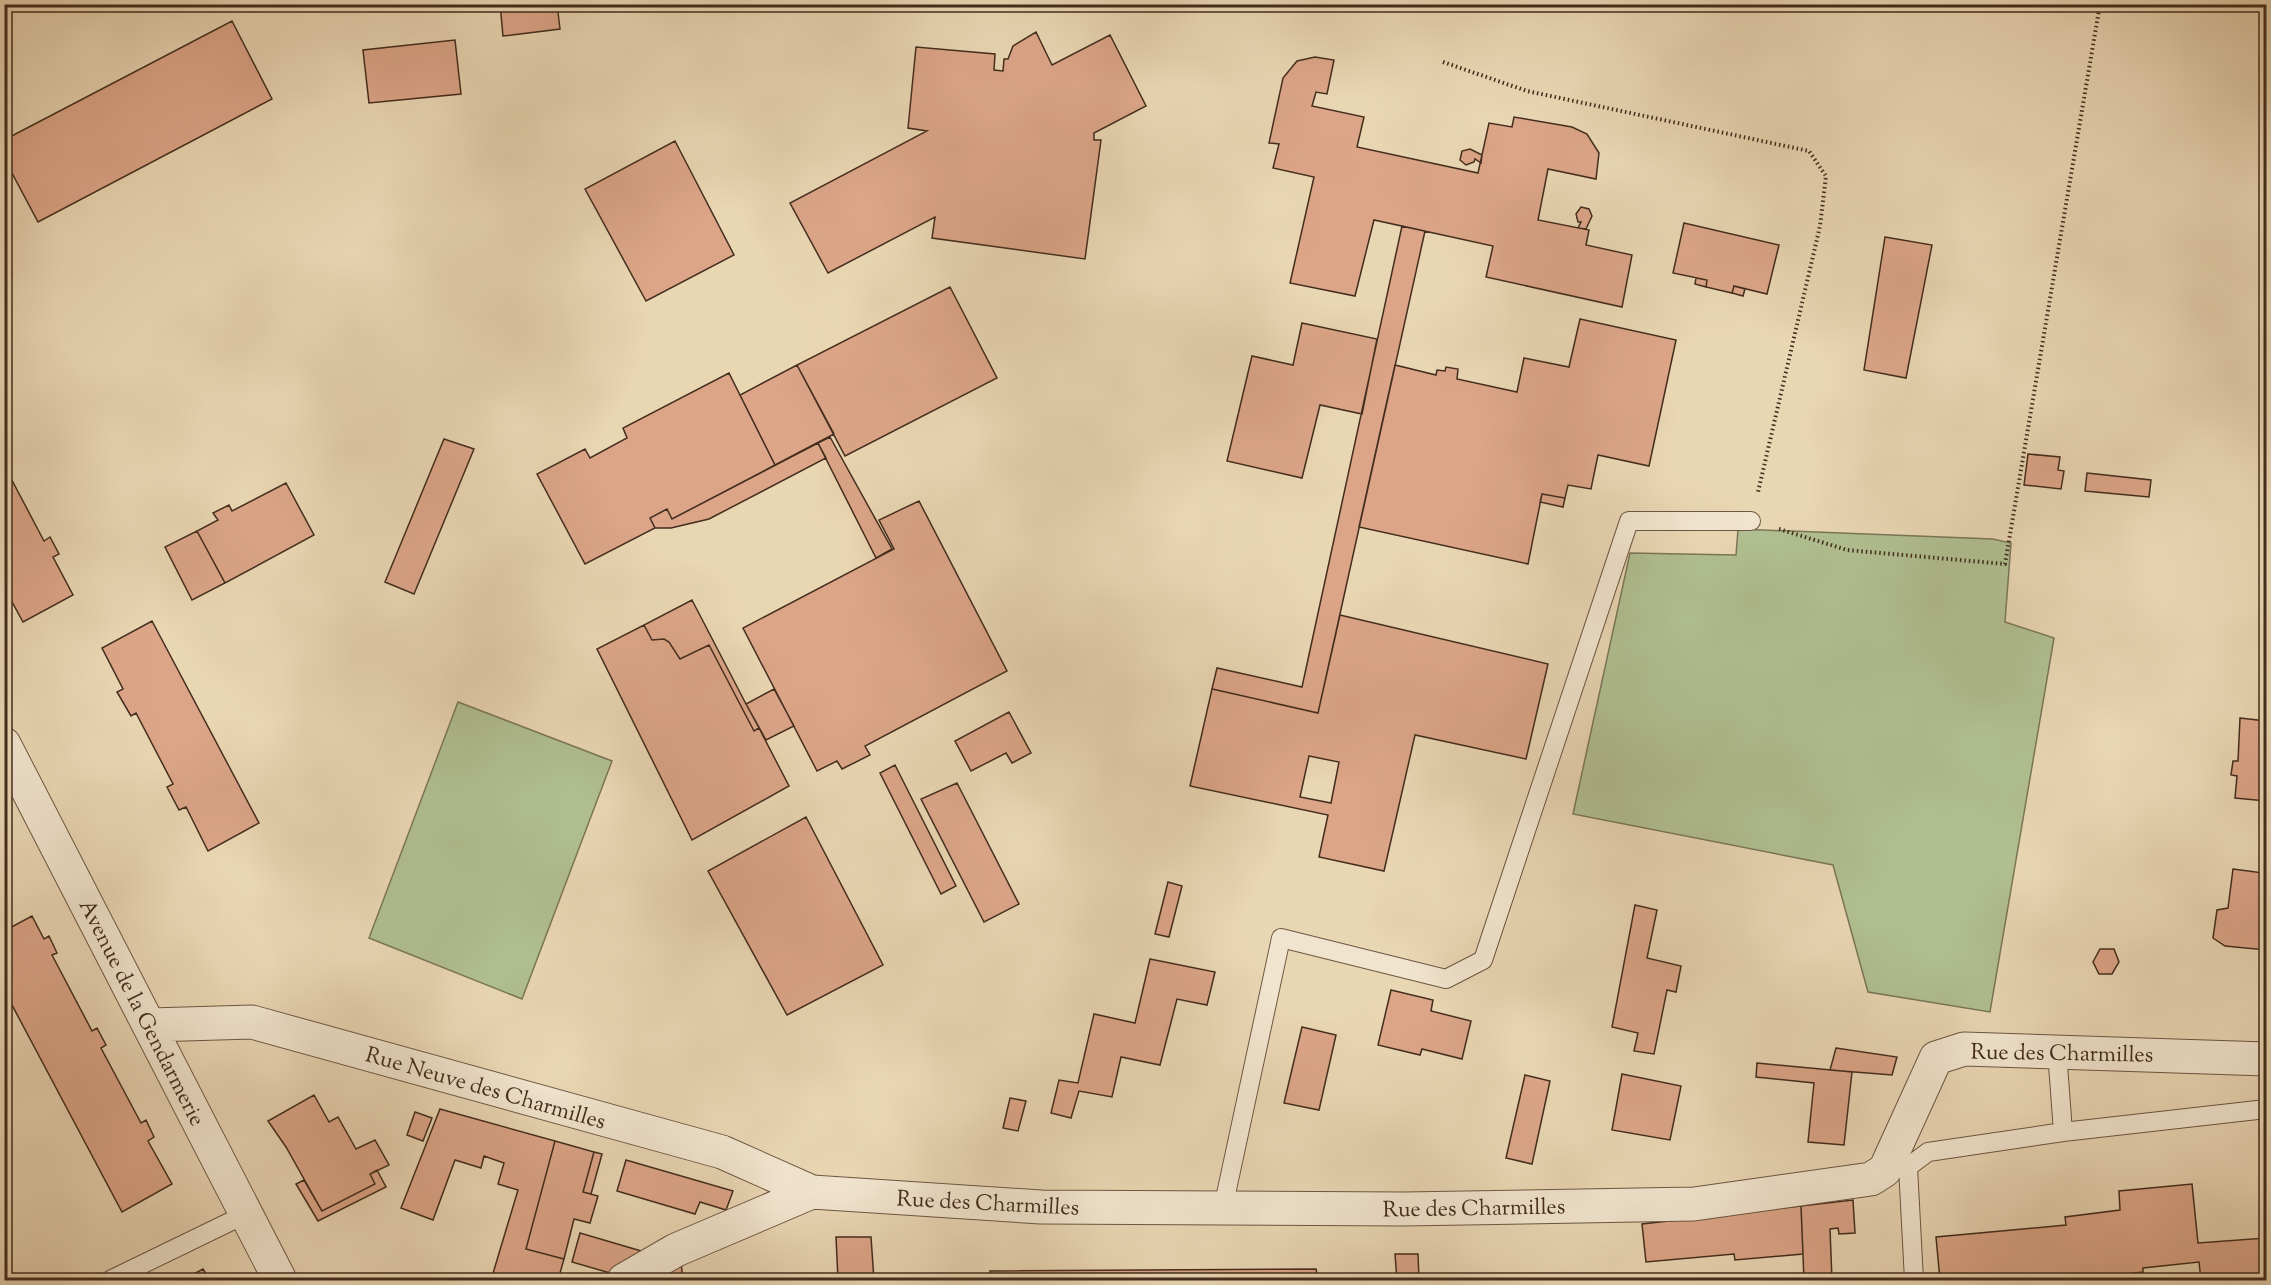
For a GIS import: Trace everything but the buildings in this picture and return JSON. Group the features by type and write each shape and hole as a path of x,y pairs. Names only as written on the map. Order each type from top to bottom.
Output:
{"street":[{"name":"Avenue de la Gendarmerie","path":"4,744 151,1026 280,1281"},
{"name":"Rue Neuve des Charmilles","path":"151,1026 252,1022 722,1152 812,1192"},
{"name":"Rue des Charmilles","path":"624,1281 676,1250 812,1192 1041,1207 1404,1209 1694,1204 1871,1179 1908,1152 1936,1058 1964,1049 2266,1059"}],"lane":[{"path":"1223,1208 1281,938 1446,979 1483,960 1629,521 1751,521"},
{"path":"2057,1051 2063,1132"},
{"path":"1914,1281 1908,1152 1928,1152 2063,1132 2266,1109"},
{"path":"110,1281 246,1214"}],"path":[{"path":"1443,62 1527,91 1809,151 1826,176 1820,226 1751,521 1847,550 2005,564 2100,4"}],"green space":[{"path":"1738,529 1993,539 2011,543 2005,622 2054,638 1990,1012 1868,992 1833,865 1573,814 1630,553 1736,555"},
{"path":"458,702 612,761 522,999 369,938"}]}
